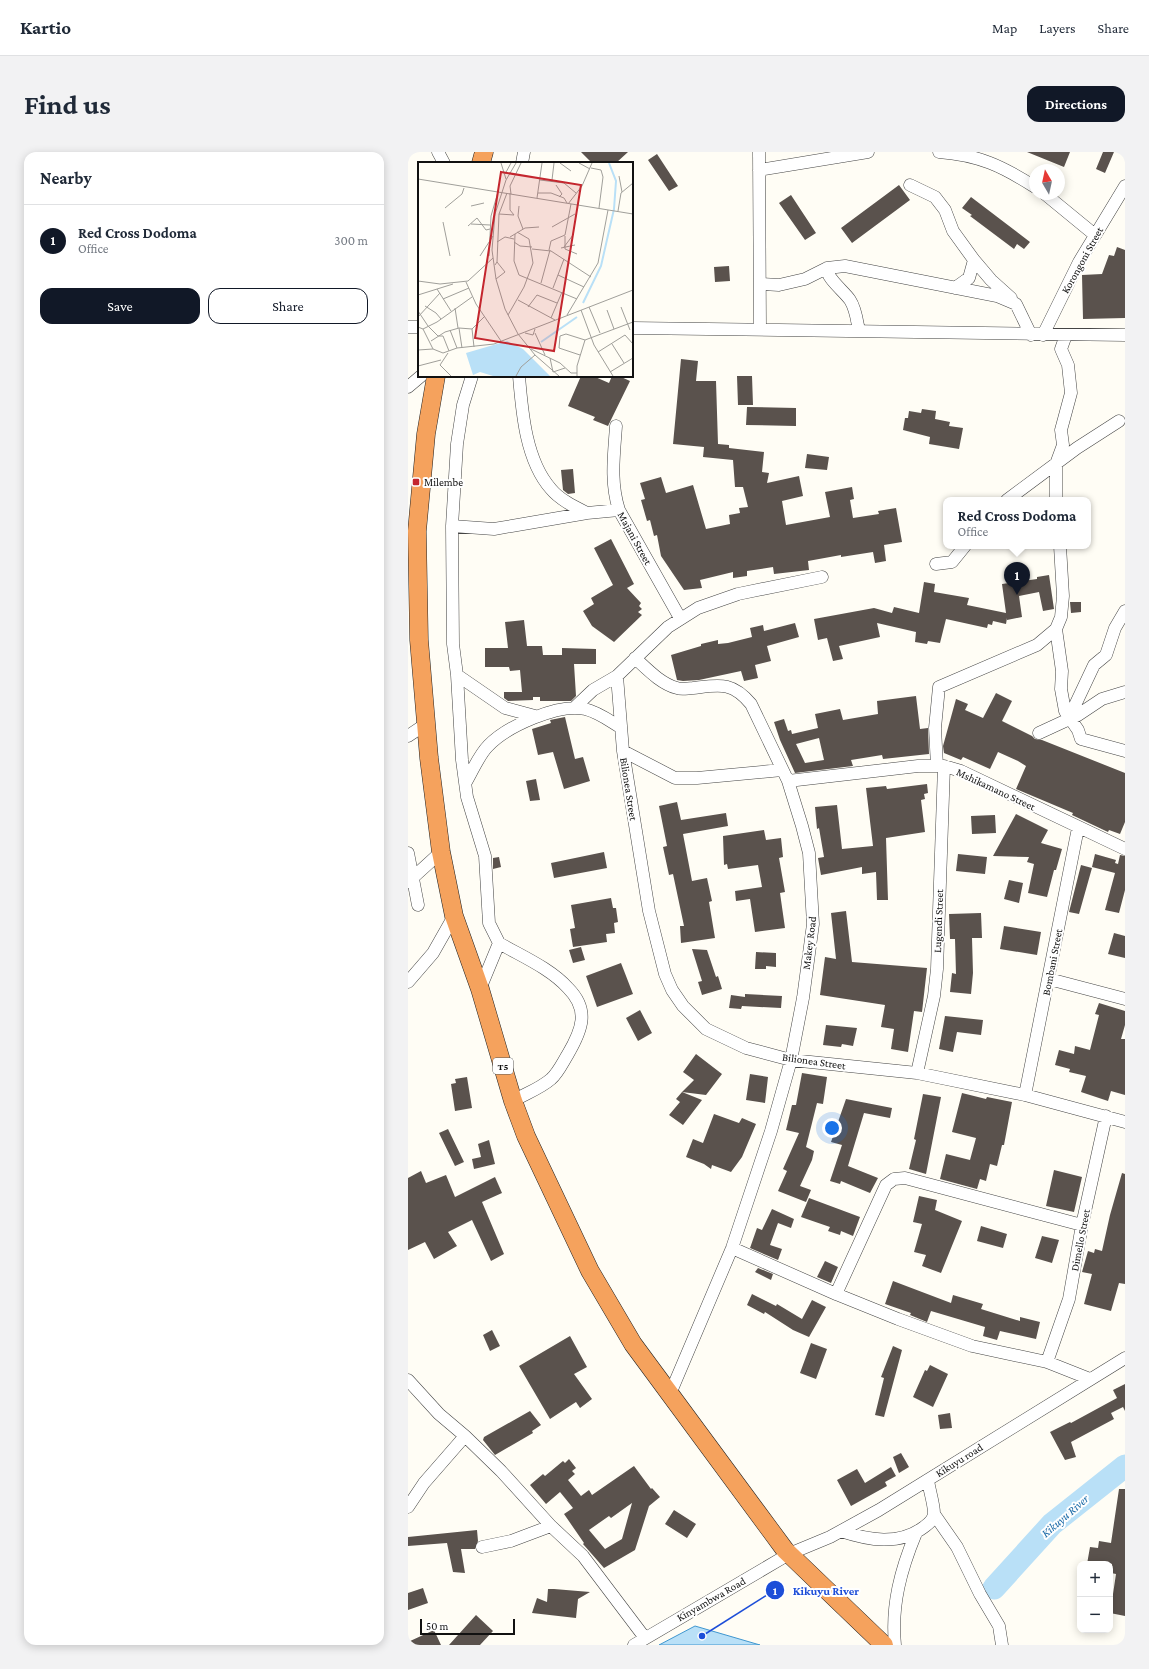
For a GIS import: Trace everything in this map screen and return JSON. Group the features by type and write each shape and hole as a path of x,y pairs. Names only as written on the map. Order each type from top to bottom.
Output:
{"highway":[{"path":"481,162 484,152"},
{"name":"T5","path":"436,377 426,434 417,531 419,640 426,724 441,852 454,916 480,989 513,1101 526,1136 590,1271 633,1344 789,1554 884,1645"}],"street":[{"path":"438,152 443,162"},
{"path":"444,162 448,152"},
{"path":"522,162 524,152"},
{"path":"759,152 760,329"},
{"path":"759,170 866,152"},
{"path":"939,152 975,157 1005,168 1029,183"},
{"path":"910,185 935,198 946,210 953,231 974,260 991,280 1016,304 1037,335"},
{"name":"Korongoni Street","path":"1037,335 1125,186"},
{"path":"1052,200 1095,235"},
{"path":"955,288 969,278 974,260"},
{"path":"760,284 779,285 805,279 827,268 845,266 918,279 997,296 1016,304"},
{"path":"827,268 826,273 851,301 859,331"},
{"path":"633,328 760,329 1037,335 1125,335"},
{"path":"1056,497 1056,464 1063,445 1061,430 1071,393 1068,365 1061,349 1066,335"},
{"path":"408,387 420,377"},
{"path":"472,377 463,405 457,444 452,526 453,644 457,675 462,760 467,797 485,856 489,922 499,942 549,972 568,987 580,1003 582,1023 575,1042 550,1080 513,1101"},
{"path":"519,377 527,437 538,471 552,490 572,506 587,513"},
{"path":"1011,497 1077,448 1119,421"},
{"name":"Majani Street","path":"616,426 612,475 618,510 680,618"},
{"path":"452,526 494,529 587,513 618,510"},
{"path":"936,564 952,562 963,549"},
{"path":"1060,549 1062,596 1061,617 1056,629 1062,671 1061,689 1064,711 1078,730 1081,739 1125,751"},
{"path":"408,566 417,550"},
{"path":"574,708 593,690 618,676 635,658 680,618 698,608 738,594 822,577"},
{"path":"1069,718 1094,665 1106,656 1115,628 1125,611"},
{"name":"Lugendi Street","path":"917,1073 934,996 937,969 940,766 935,728 939,686 1037,645 1056,629"},
{"name":"Makey Road","path":"635,658 655,676 672,687 680,689 718,685 730,686 742,693 751,704 788,781 809,853 813,924 803,998 791,1060 771,1131 732,1248 670,1394"},
{"path":"457,675 505,708 535,716"},
{"name":"Bilionea Street","path":"618,676 620,727 623,751 649,911 665,974 672,990 683,1006 706,1029 746,1048 791,1060 917,1073 1025,1095 1125,1122"},
{"path":"1039,733 1102,699 1125,692"},
{"path":"466,782 488,746 508,730 535,716 574,708 586,709 620,727"},
{"path":"408,736 426,724"},
{"path":"623,751 675,778 696,778 782,770"},
{"name":"Mshikamano Street","path":"788,781 918,766 940,766 961,771 1078,828 1125,849"},
{"name":"Bombani Street","path":"1025,1095 1078,828"},
{"path":"411,879 441,852"},
{"path":"408,853 411,879 418,905"},
{"path":"408,982 433,953 454,916"},
{"path":"480,989 499,942"},
{"path":"1049,979 1125,998"},
{"name":"Dimello Street","path":"1047,1362 1069,1299 1082,1225 1106,1116"},
{"path":"836,1294 886,1185 894,1180 905,1178 1082,1225"},
{"path":"732,1248 836,1294 972,1346 1047,1362 1090,1379"},
{"name":"Kikuyu road","path":"789,1554 841,1531 928,1480 1125,1358"},
{"path":"408,1380 439,1414 465,1436 501,1471 551,1526 583,1556 645,1638"},
{"path":"408,1507 424,1483 465,1436"},
{"path":"928,1480 934,1514 958,1547 980,1594 999,1626 1002,1645"},
{"path":"841,1531 862,1538 887,1541 916,1533 931,1522 934,1514"},
{"path":"482,1548 511,1541 551,1526"},
{"path":"895,1645 895,1610 898,1584 906,1556 916,1533"},
{"name":"Kinyambwa Road","path":"634,1645 789,1554"}],"water":[{"path":"695,1626 760,1645 659,1645"}],"building":[{"path":"581,152 628,152 617,162 591,162"},
{"path":"1027,152 1070,152 1065,164 1057,164"},
{"path":"1103,152 1114,152 1105,173 1096,169"},
{"path":"657,154 678,186 669,191 648,160"},
{"path":"899,185 910,200 852,243 841,228"},
{"path":"791,195 816,233 805,240 779,203"},
{"path":"971,197 1030,242 1024,249 1017,244 1014,249 970,216 972,215 962,208"},
{"path":"1117,247 1125,250 1125,318 1083,319 1082,275 1102,274 1109,255 1114,256"},
{"path":"729,266 730,281 715,282 714,267"},
{"path":"681,359 698,361 696,381 716,381 718,444 729,445 729,448 764,452 762,472 769,473 767,483 799,476 803,496 782,501 786,525 830,517 825,492 852,487 854,499 850,500 853,518 879,514 878,511 896,508 902,542 884,545 886,561 875,563 873,552 841,557 841,555 808,561 809,570 774,574 773,567 747,571 747,576 733,578 733,572 700,580 702,588 684,590 661,556 657,535 654,536 650,520 647,521 641,500 645,499 640,483 661,477 666,493 693,485 706,529 730,524 729,515 740,513 739,508 748,507 743,487 735,487 733,460 703,457 704,447 673,444"},
{"path":"737,376 752,376 753,405 738,405"},
{"path":"581,377 595,377 609,383 612,377 621,377 630,381 608,426 593,420 595,417 568,406"},
{"path":"747,407 796,408 796,426 746,425"},
{"path":"922,409 936,411 935,419 950,422 949,426 963,428 959,449 929,444 930,437 903,430 905,418 908,418 909,411 921,413"},
{"path":"807,454 829,457 827,470 805,468"},
{"path":"573,469 575,493 568,494 563,490 561,470"},
{"path":"611,539 634,584 627,588 641,603 639,606 642,609 638,612 642,615 614,642 592,626 583,611 594,604 591,598 613,585 594,548"},
{"path":"1049,575 1054,609 1043,611 1039,592 1019,596 1022,617 1007,620 1007,618 1006,624 993,621 992,625 988,624 987,628 946,619 940,643 928,641 927,644 915,642 916,632 877,623 880,637 839,646 843,659 833,661 827,638 818,640 814,619 874,608 892,613 894,607 919,613 924,582 935,584 934,592 969,598 967,605 1006,613 1002,584 1037,579 1037,577"},
{"path":"1070,602 1081,602 1081,612 1071,613"},
{"path":"524,620 527,646 542,646 543,655 562,655 562,648 596,649 596,664 574,664 576,696 571,701 540,701 540,697 533,697 533,700 508,701 504,698 504,692 522,692 520,670 510,671 509,667 485,667 485,648 508,648 505,622"},
{"path":"795,623 799,637 767,646 771,661 755,665 758,678 744,681 741,671 699,680 677,680 671,655 701,646 701,644 718,640 718,644 752,637 750,628 763,625 764,631"},
{"path":"996,693 1012,701 1002,721 1035,739 1042,740 1125,773 1125,822 1120,834 1109,830 1108,832 1072,815 1073,813 1016,789 1026,766 1018,761 998,752 990,769 963,757 961,760 944,753 943,746 956,699 968,704 965,710 983,718"},
{"path":"916,696 920,729 928,728 929,754 883,759 882,755 851,760 853,766 795,773 780,740 774,722 784,719 788,731 791,730 792,734 818,728 815,714 840,709 843,720 878,714 877,701","holes":["819,738 824,760 805,763 796,744"]},
{"path":"565,717 575,759 583,757 590,781 564,789 553,752 538,755 532,729 551,723 550,720"},
{"path":"536,779 540,800 530,801 526,781"},
{"path":"927,784 928,793 924,794 925,799 921,800 925,832 886,838 888,900 877,900 876,872 862,874 862,867 821,875 818,858 824,857 819,828 817,829 815,807 837,805 842,849 873,846 866,788 886,786 887,789"},
{"path":"677,802 681,820 726,813 728,826 683,834 692,881 707,878 712,901 709,902 715,938 681,943 680,926 684,926 673,874 669,875 663,847 667,846 659,806"},
{"path":"1016,814 1048,830 1041,843 1062,849 1056,870 1054,870 1047,897 1028,893 1034,864 1027,862 1029,857 993,856"},
{"path":"995,815 996,833 972,834 971,816"},
{"path":"764,830 766,840 781,838 783,857 779,858 785,892 780,893 785,928 755,932 750,899 736,901 735,891 762,887 758,865 728,869 727,864 724,865 723,836"},
{"path":"604,852 607,868 554,878 551,863"},
{"path":"958,854 987,857 985,874 956,871"},
{"path":"1095,854 1116,860 1115,863 1118,864 1120,855 1125,856 1125,890 1119,913 1105,910 1115,873 1092,867"},
{"path":"499,857 501,867 493,869 493,858"},
{"path":"1081,865 1092,868 1079,914 1069,912"},
{"path":"1009,880 1023,883 1019,903 1004,899"},
{"path":"611,898 613,908 616,908 618,922 614,923 615,933 606,934 607,942 573,947 570,929 575,928 571,905"},
{"path":"846,911 852,962 927,968 922,1012 914,1011 908,1052 891,1049 894,1029 881,1027 885,1005 820,995 825,957 836,959 831,913"},
{"path":"981,913 982,938 972,938 973,973 971,994 950,992 952,973 956,974 955,939 950,939 949,914"},
{"path":"1004,926 1041,932 1037,955 1000,949"},
{"path":"1114,933 1125,936 1125,958 1108,954"},
{"path":"581,947 585,960 573,963 569,950"},
{"path":"692,949 707,950 716,977 718,976 722,989 702,995 698,982 702,981"},
{"path":"756,952 776,953 776,967 766,966 766,969 755,969"},
{"path":"621,963 633,994 597,1007 586,976"},
{"path":"745,994 782,996 781,1008 742,1006 741,1009 729,1008 731,995 745,997"},
{"path":"1099,1003 1125,1011 1125,1025 1121,1039 1125,1039 1125,1095 1111,1091 1108,1101 1081,1092 1086,1076 1069,1072 1070,1069 1055,1065 1059,1050 1074,1054 1075,1046 1090,1050 1099,1015 1095,1014"},
{"path":"640,1010 652,1033 638,1041 626,1018"},
{"path":"945,1016 983,1020 981,1035 957,1032 953,1052 939,1049"},
{"path":"826,1025 857,1028 853,1046 842,1044 841,1047 823,1045"},
{"path":"696,1054 722,1074 706,1095 682,1092 694,1080 683,1072"},
{"path":"802,1073 827,1077 823,1104 817,1103 806,1147 814,1151 812,1160 800,1186 811,1190 806,1202 778,1191 787,1171 783,1169 799,1133 786,1130 792,1105 796,1105"},
{"path":"750,1074 768,1077 765,1103 746,1100"},
{"path":"467,1077 472,1108 455,1111 451,1084 456,1083 455,1079"},
{"path":"682,1092 702,1100 683,1125 669,1115 680,1102 676,1099"},
{"path":"962,1093 986,1099 987,1097 1012,1102 1004,1145 1002,1145 997,1166 990,1164 986,1181 980,1179 977,1189 940,1179 946,1154 970,1160 976,1138 952,1132"},
{"path":"923,1094 941,1097 926,1174 909,1169 916,1140 914,1139"},
{"path":"846,1099 892,1108 890,1118 864,1113 848,1166 878,1178 870,1193 841,1181 840,1184 830,1181 842,1145 831,1142"},
{"path":"714,1114 739,1123 742,1118 756,1124 742,1157 731,1172 712,1165 711,1169 704,1164 686,1157 693,1139 703,1143"},
{"path":"448,1129 464,1162 455,1166 439,1133"},
{"path":"489,1140 495,1164 474,1169 472,1159 481,1157 478,1144"},
{"path":"1054,1170 1082,1177 1074,1212 1046,1206"},
{"path":"421,1171 426,1183 446,1175 455,1197 495,1177 502,1193 482,1202 504,1254 491,1261 472,1220 448,1232 457,1246 434,1259 425,1242 408,1250 408,1178"},
{"path":"1122,1173 1125,1174 1125,1284 1119,1283 1111,1311 1084,1304 1092,1274 1082,1272 1088,1251 1094,1253 1095,1249 1102,1251"},
{"path":"919,1196 937,1200 935,1210 962,1221 941,1273 922,1266 926,1255 914,1252 922,1224 913,1222"},
{"path":"809,1198 860,1217 853,1236 841,1231 840,1235 828,1231 830,1227 801,1217"},
{"path":"772,1209 794,1219 791,1228 778,1223 770,1245 782,1249 778,1260 750,1248 757,1228 762,1230"},
{"path":"981,1226 1007,1234 1003,1248 977,1241"},
{"path":"1042,1236 1059,1240 1052,1263 1035,1258"},
{"path":"825,1261 838,1267 831,1283 817,1277"},
{"path":"758,1268 773,1274 771,1280 755,1272"},
{"path":"893,1281 951,1303 953,1295 983,1304 981,1309 1020,1321 1020,1317 1040,1322 1036,1339 1000,1331 997,1340 983,1336 985,1327 931,1311 927,1322 910,1315 911,1313 885,1304"},
{"path":"752,1294 776,1306 777,1304 802,1319 812,1300 826,1307 809,1337 793,1330 765,1312 764,1314 747,1305"},
{"path":"492,1330 500,1346 490,1351 483,1335"},
{"path":"570,1336 587,1367 574,1374 592,1399 580,1408 576,1402 550,1419 519,1366"},
{"path":"811,1343 827,1349 816,1379 800,1373"},
{"path":"893,1346 902,1350 884,1417 875,1415 884,1378 881,1377"},
{"path":"930,1365 948,1374 933,1407 913,1397 925,1370 927,1371"},
{"path":"1125,1384 1125,1411 1123,1407 1111,1413 1114,1419 1071,1442 1076,1457 1065,1460 1050,1432 1070,1422 1071,1423 1117,1398 1113,1390"},
{"path":"530,1411 541,1425 532,1431 533,1433 495,1455 483,1440 484,1437"},
{"path":"950,1413 952,1428 940,1429 938,1415"},
{"path":"901,1453 909,1467 899,1473 893,1457"},
{"path":"569,1459 576,1468 572,1471 575,1474 568,1480 581,1496 589,1490 592,1495 634,1466 651,1489 652,1488 660,1497 649,1506 635,1550 604,1568 583,1544 584,1543 564,1514 573,1508 560,1492 546,1504 530,1485 543,1474 545,1476 563,1461 565,1463","holes":["632,1503 622,1539 605,1549 589,1530 609,1516 611,1518"]},
{"path":"891,1467 896,1476 885,1482 887,1486 851,1506 837,1480 857,1469 865,1483"},
{"path":"1119,1489 1125,1489 1125,1616 1113,1614 1113,1594 1116,1574 1113,1573 1113,1561 1088,1561 1090,1547 1098,1548 1099,1541 1111,1543"},
{"path":"674,1510 696,1524 687,1538 665,1524"},
{"path":"477,1530 478,1541 475,1549 461,1549 465,1573 453,1572 447,1543 408,1546 408,1537"},
{"path":"423,1588 428,1603 408,1610 408,1593"},
{"path":"548,1589 590,1592 578,1599 576,1618 532,1613 537,1598 547,1602"},
{"path":"476,1615 493,1631 480,1645 449,1645"},
{"path":"434,1630 441,1645 408,1645 408,1642"}],"waterway":[{"name":"Kikuyu River","path":"994,1588 1052,1524 1125,1466"}],"place":[{"name":"Milembe","path":"416,482"},
{"name":"Red Cross Dodoma","path":"1017,595"},
{"name":"Kikuyu River","path":"702,1636"}]}
